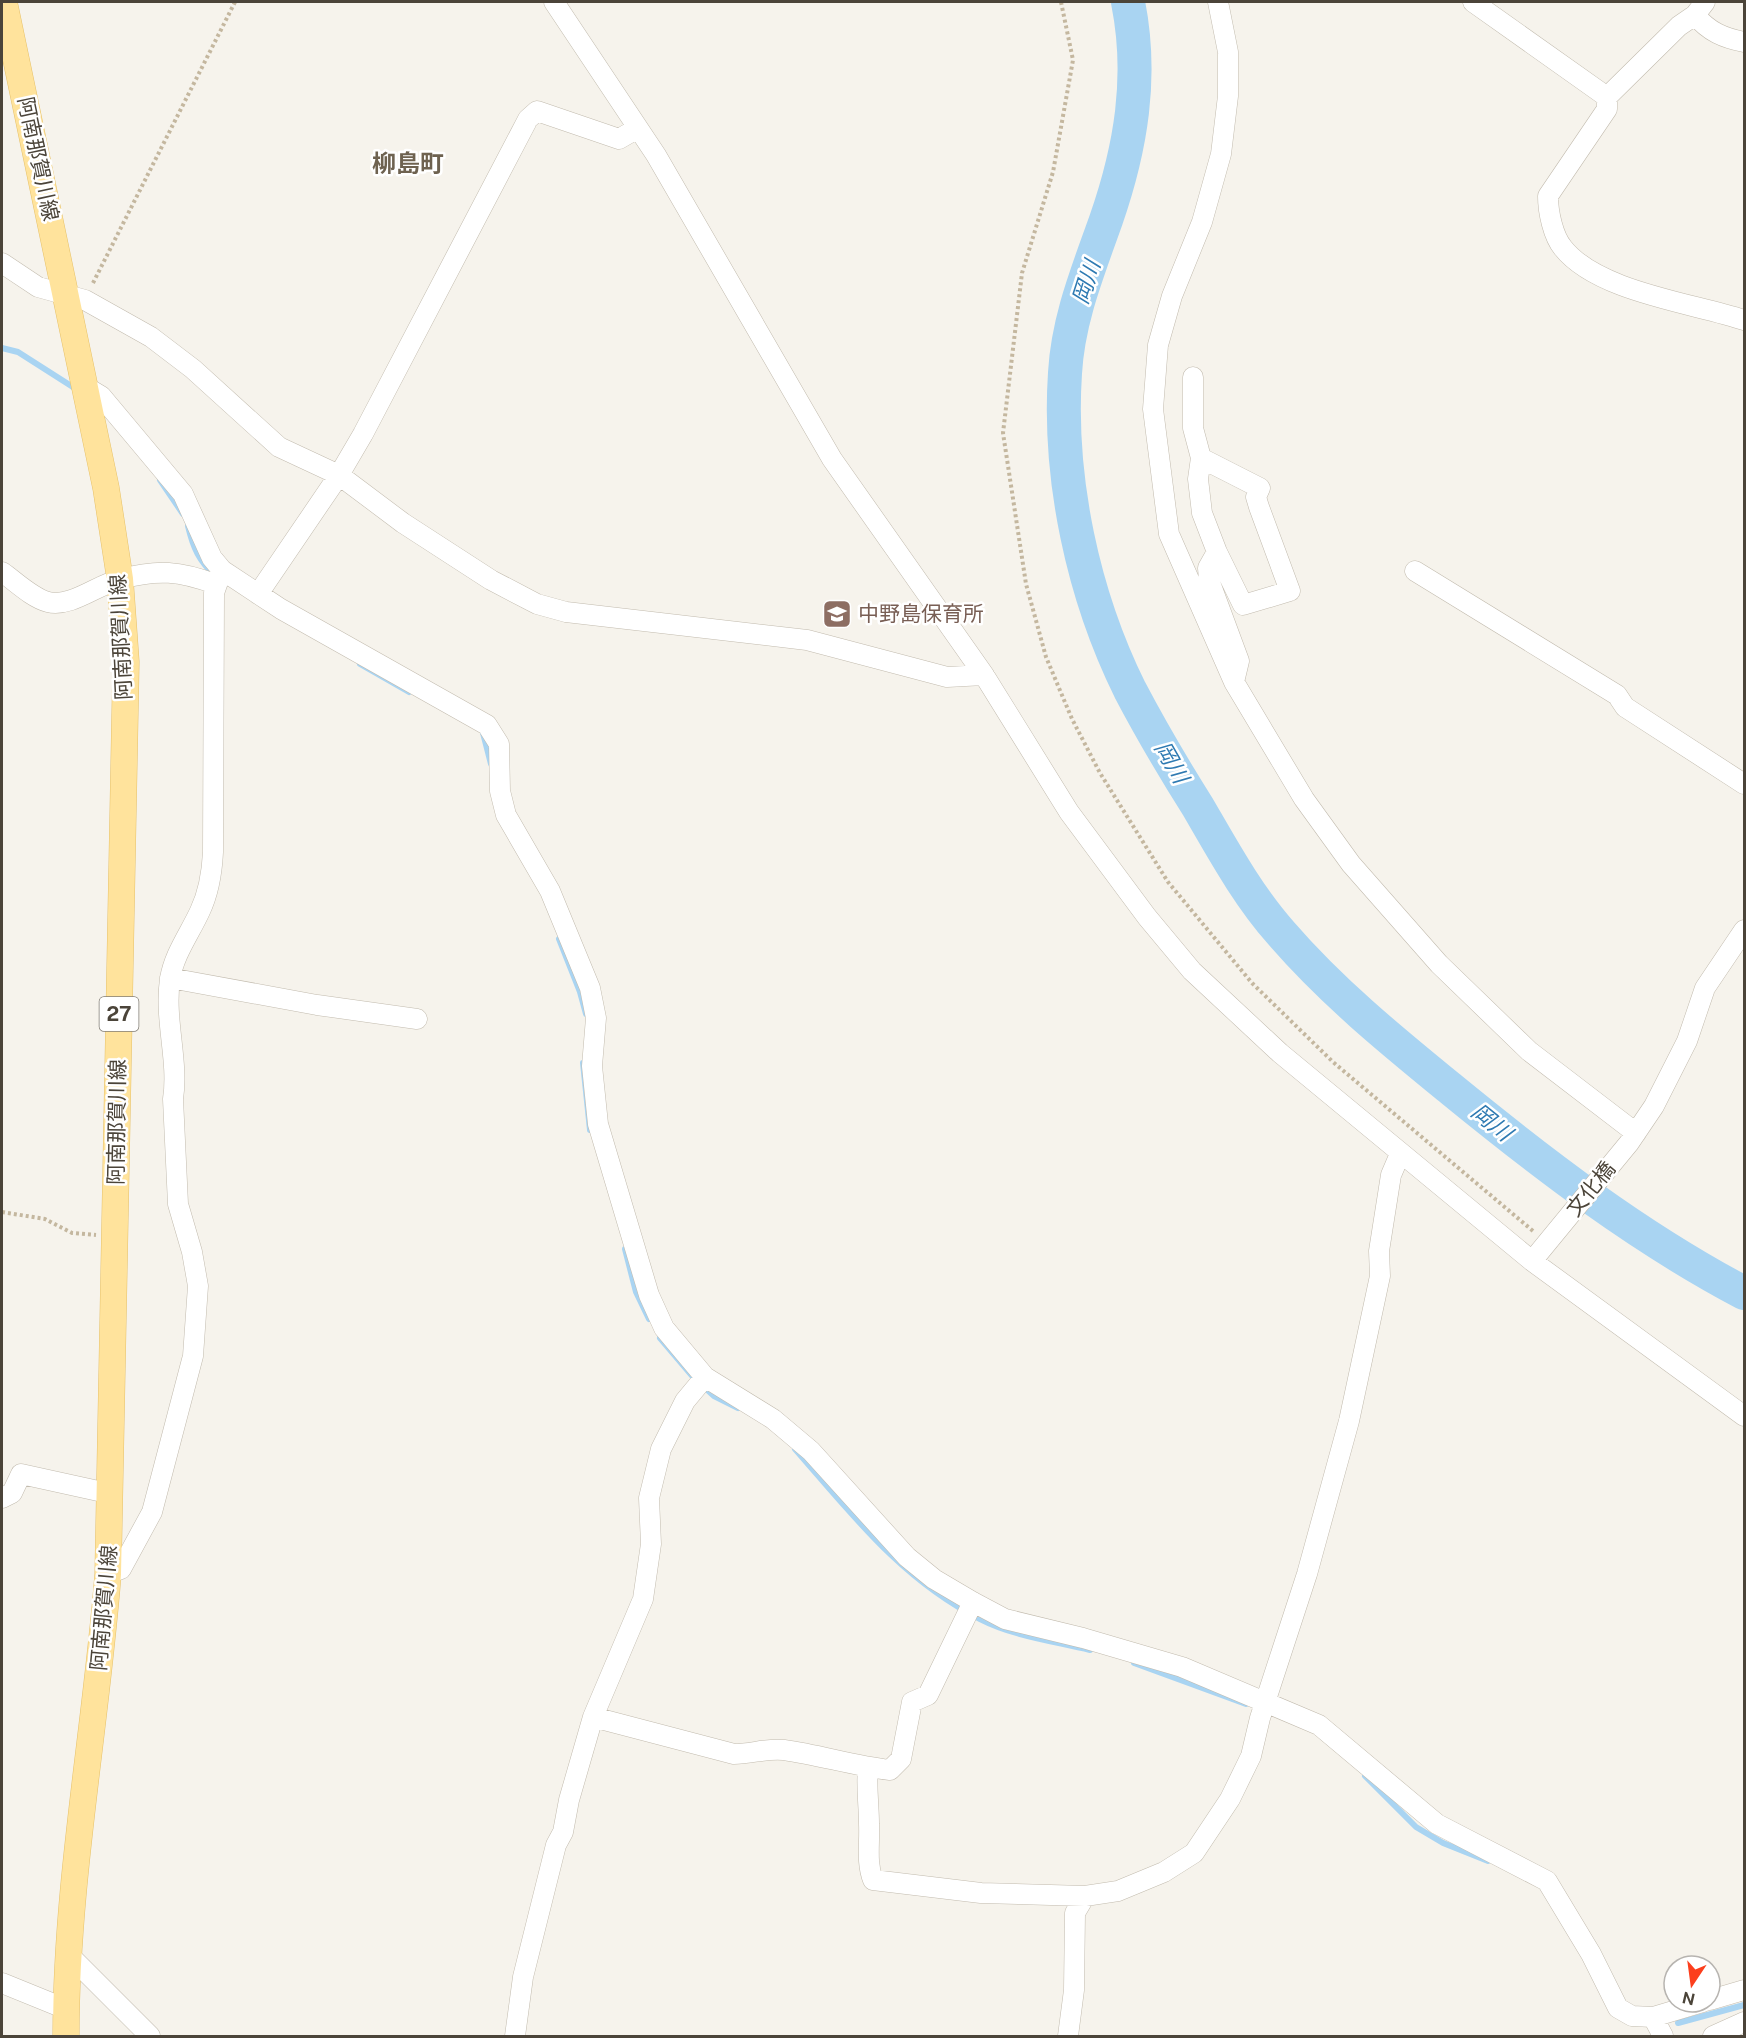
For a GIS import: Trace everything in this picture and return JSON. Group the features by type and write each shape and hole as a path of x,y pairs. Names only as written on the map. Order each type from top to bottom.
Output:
{"main road":[{"name":"阿南那賀川線","path":"4,2 76,297 86,387 106,488 120,579 126,673 114,1237 112,1494 103,1641 72,1887 67,1953 66,2037"}],"street":[{"path":"554,2 656,155 832,459 984,675 1069,812 1147,917 1192,971 1280,1053 1532,1261 1744,1416"},
{"path":"1218,2 1228,52 1228,96 1221,154 1202,222 1172,297 1158,345 1153,409 1169,534 1234,682 1304,799 1351,864 1439,964 1529,1051 1632,1138"},
{"path":"1473,2 1607,97"},
{"path":"1744,42 1724,38 1705,27 1700,8 1679,26 1607,97 1607,109 1548,196 1548,210 1562,248 1580,263 1620,286 1744,320"},
{"path":"258,594 339,475 395,376 528,119 537,111 619,139 638,128"},
{"path":"2,263 38,287 76,297 151,338 193,369 279,447 339,475 403,523 491,580 537,604 566,612 807,640 947,677 984,675"},
{"path":"1193,377 1193,428 1201,458 1198,479 1202,513 1217,552 1243,605 1290,591 1256,497 1260,488 1201,458"},
{"path":"86,387 101,396 115,411 183,494 212,558 218,577 211,883 201,910 176,957 170,978 168,1014 175,1084 173,1099 178,1204 192,1252 198,1286 193,1356 152,1512 121,1569 108,1574"},
{"path":"1217,552 1208,568 1209,580 1239,661 1234,682"},
{"path":"2,572 46,602 60,604 120,579 169,571 218,577 258,594 417,688 443,698 487,725 499,744 500,791 506,815 550,891 590,988 596,1018 592,1066 598,1124 649,1295 664,1328 705,1377 733,1397 773,1419 810,1451 907,1557 934,1579 973,1602 1005,1619 1182,1667 1319,1725 1437,1824 1547,1881 1591,1954 1618,2008 1632,2016 1653,2017 1663,2014"},
{"path":"1415,571 1617,695 1625,707 1744,784"},
{"name":"文化橋","path":"1532,1261 1632,1138 1654,1106 1687,1041 1705,988 1744,930"},
{"path":"170,978 317,1005 417,1019"},
{"path":"868,1768 865,1790 870,1821 869,1869 873,1880 981,1893 1085,1896 1118,1891 1164,1872 1194,1852 1230,1799 1251,1756 1265,1701 1307,1574 1349,1421 1380,1276 1379,1251 1391,1175 1400,1154"},
{"path":"515,2037 523,1977 550,1867 556,1845 563,1832 569,1800 593,1717 643,1599 651,1544 649,1498 661,1449 685,1401 705,1377"},
{"path":"2,1498 12,1493 21,1474 112,1494"},
{"path":"593,1717 734,1754 752,1754 764,1749 785,1750 868,1768 890,1770 901,1759 912,1702 928,1695 973,1602"},
{"path":"1068,2037 1074,1990 1075,1913 1085,1896"},
{"path":"67,1953 150,2037"},
{"path":"2,1983 66,2008"},
{"path":"1722,1996 1744,1990"},
{"path":"1653,2017 1663,2037"},
{"path":"1713,2037 1744,2022"}],"path":[{"path":"76,297 235,2"},
{"path":"1061,2 1073,60 1053,172 1022,273 1003,433 1026,584 1046,657 1072,719 1100,773 1168,882 1252,983 1333,1062 1551,1239"},
{"path":"2,1212 45,1219 72,1233 114,1237"}],"waterway":[{"name":"岡川","path":"1128,2 1134,58 1134,85 1128,139 1115,193 1086,277 1070,333 1065,373 1064,413 1070,495 1077,536 1099,615 1130,690 1247,888 1269,919 1300,955 1406,1052 1557,1172 1629,1224 1744,1293"},
{"path":"2,348 18,352 76,389"},
{"path":"160,480 183,514"},
{"path":"188,526 198,554 216,576"},
{"path":"360,664 409,692"},
{"path":"483,733 491,764"},
{"path":"559,939 580,992 586,1014"},
{"path":"583,1063 590,1130"},
{"path":"625,1249 636,1292 649,1319"},
{"path":"660,1338 694,1378"},
{"path":"702,1385 714,1396 738,1408"},
{"path":"795,1449 879,1543 926,1585 952,1603 1006,1630 1090,1650"},
{"path":"1134,1663 1246,1704"},
{"path":"1365,1776 1416,1827 1443,1843 1488,1861"},
{"path":"1678,2023 1744,2005"}],"place":[{"name":"中野島保育所","path":"837,614"}],"district":[{"name":"柳島町","path":"408,164"}]}
